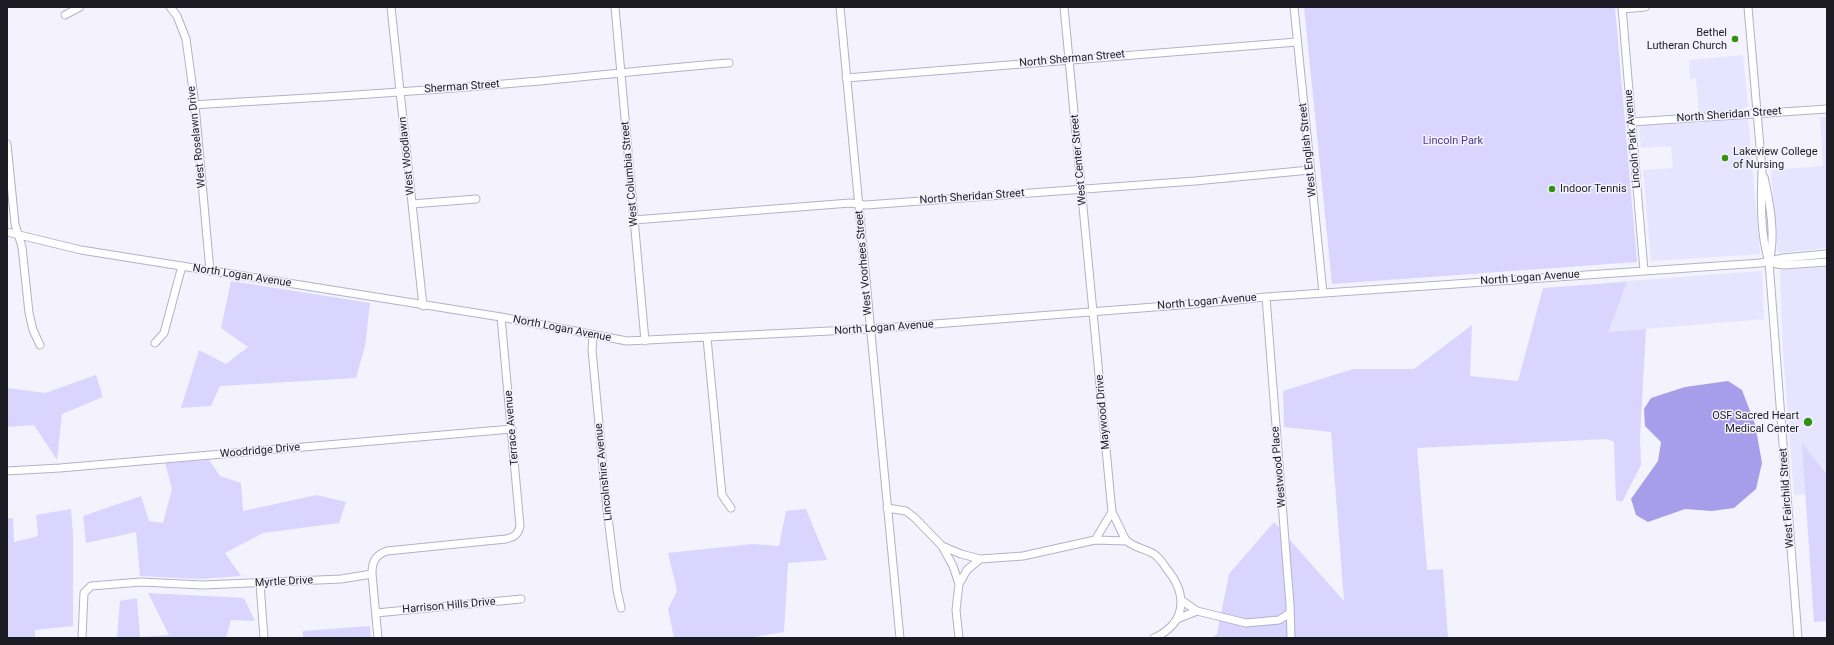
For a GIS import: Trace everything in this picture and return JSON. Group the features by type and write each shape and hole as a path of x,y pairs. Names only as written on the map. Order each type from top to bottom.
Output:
{"street":[{"path":"65,15 80,7"},
{"name":"West Roselawn Drive","path":"170,7 177,16 186,38 195,105 210,270"},
{"name":"West Woodlawn","path":"391,7 423,306"},
{"name":"West Columbia Street","path":"615,7 645,341"},
{"name":"West Voorhees Street","path":"840,7 900,638"},
{"name":"West Center Street","path":"1064,7 1094,312"},
{"name":"West English Street","path":"1294,7 1323,293"},
{"path":"1622,8 1645,7"},
{"name":"West Fairchild Street","path":"1748,7 1762,170 1762,218 1765,250 1769,262 1798,638"},
{"name":"Lincoln Park Avenue","path":"1622,8 1644,271"},
{"name":"North Sherman Street","path":"846,78 1297,42"},
{"name":"Sherman Street","path":"195,105 528,82 620,71 729,63"},
{"name":"North Sheridan Street","path":"1632,122 1827,109"},
{"path":"7,144 15,224 22,247 29,313 33,330 40,345"},
{"name":"North Sheridan Street","path":"634,220 850,203 866,205 1195,181 1310,170"},
{"path":"412,204 476,199"},
{"name":"North Logan Avenue","path":"7,232 82,250 423,306 501,317 627,341 870,329 1266,297 1769,262 1783,258 1827,254"},
{"name":"North Logan Avenue","path":"1769,262 1784,265 1827,262"},
{"path":"155,343 164,333 182,266"},
{"name":"Westwood Place","path":"1266,297 1291,638"},
{"name":"Maywood Drive","path":"1094,312 1112,512 1127,541"},
{"name":"Terrace Avenue","path":"372,574 372,563 387,551 506,539 514,536 519,531 520,526 512,429 501,317"},
{"name":"Lincolnshire Avenue","path":"593,335 592,350 607,509 617,590 622,608"},
{"path":"707,338 722,495 731,508"},
{"name":"Woodridge Drive","path":"7,470 68,467 512,429"},
{"path":"887,508 906,511 915,518 942,546 953,566 959,584"},
{"path":"1095,540 1112,512"},
{"path":"942,546 961,554 980,559 1023,556 1095,540 1127,541 1154,554 1174,578 1181,592 1177,619"},
{"path":"959,638 956,610 959,584 967,570 980,559"},
{"path":"372,574 378,638"},
{"name":"Myrtle Drive","path":"82,638 84,593 91,586 141,582 203,585 260,583 340,579 372,574"},
{"path":"260,583 264,638"},
{"name":"Harrison Hills Drive","path":"376,613 522,599"},
{"path":"1181,600 1197,611 1246,623 1279,620 1288,615 1290,610"},
{"path":"1154,638 1165,633 1177,619 1197,611"}],"shaded area":[{"path":"1743,55 1748,106 1741,110 1699,114 1696,78 1690,79 1689,60"},
{"path":"1820,117 1827,117 1827,248 1779,253 1777,249 1771,170 1823,166"},
{"path":"1748,118 1760,254 1651,261 1643,170 1673,168 1671,146 1641,148 1639,127 1647,125 1695,123"},
{"name":"OSF Sacred Heart Medical Center","path":"1827,267 1827,492 1794,495 1783,351 1780,270"},
{"path":"1762,271 1764,319 1607,332 1603,283"},
{"path":"1728,381 1742,390 1755,424 1762,463 1756,489 1734,508 1712,511 1685,509 1648,522 1636,515 1631,499 1658,461 1661,442 1645,426 1644,409 1651,398 1685,387"}],"green space":[{"name":"Lincoln Park","path":"1304,7 1615,7 1637,262 1332,284"},
{"path":"231,281 370,303 365,346 356,378 220,386 211,406 181,408 199,350 226,364 248,347 221,328"},
{"path":"1627,282 1608,332 1646,329 1640,438 1641,465 1622,502 1616,500 1614,442 1607,439 1417,448 1427,570 1443,569 1448,638 1212,638 1217,634 1229,574 1274,522 1344,601 1331,432 1284,427 1283,391 1353,369 1414,369 1472,325 1470,376 1518,381 1543,288"},
{"path":"96,375 103,397 62,414 57,460 34,425 7,427 7,388 45,393"},
{"path":"1802,443 1827,475 1827,621 1814,622"},
{"path":"209,460 220,476 241,483 243,511 317,495 346,502 339,523 263,533 225,553 241,576 199,579 140,576 136,532 86,543 83,516 141,496 149,521 163,523 172,489 165,463"},
{"path":"71,509 73,534 73,626 35,630 35,638 7,638 7,518 13,518 14,542 38,536 36,515"},
{"path":"806,509 827,560 788,563 784,632 748,638 674,638 668,609 677,591 668,553 752,544 779,546 786,511"},
{"path":"148,593 244,598 255,621 231,620 226,638 117,638 120,601 137,598 140,637 169,635"},
{"path":"370,626 371,638 303,638 303,631"}],"place":[{"name":"Bethel Lutheran Church","path":"1735,39"},
{"name":"Lakeview College of Nursing","path":"1725,158"},
{"name":"Indoor Tennis","path":"1552,189"},
{"name":"OSF Sacred Heart Medical Center","path":"1808,422"}]}
